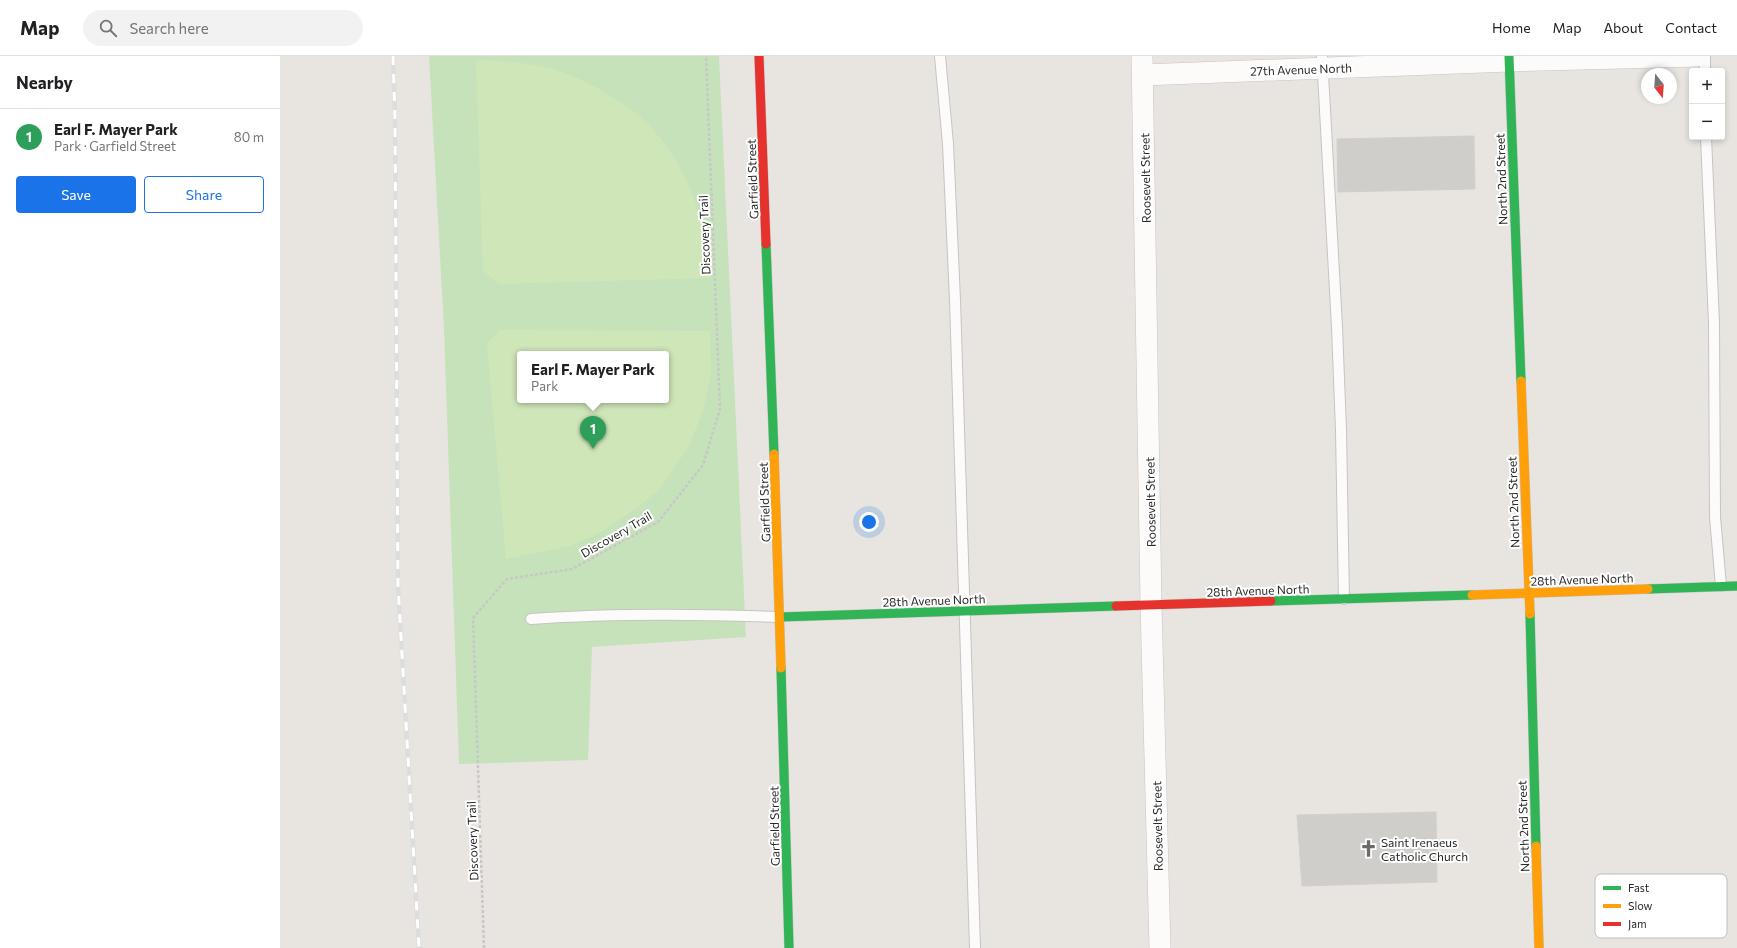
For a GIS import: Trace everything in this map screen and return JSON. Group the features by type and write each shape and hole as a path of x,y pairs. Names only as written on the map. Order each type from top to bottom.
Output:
{"street":[{"name":"Garfield Street","path":"759,56 780,616 789,948"},
{"name":"27th Avenue North","path":"1143,65 1698,56"},
{"name":"North 2nd Street","path":"1509,58 1529,593 1539,948"},
{"name":"Roosevelt Street","path":"1143,65 1152,605 1160,948"},
{"name":"28th Avenue North","path":"780,616 1737,586"}],"lane":[{"path":"940,56 949,151 975,948"},
{"path":"1705,56 1705,68"},
{"path":"1323,62 1337,327 1341,430 1344,599"},
{"path":"1706,140 1714,323 1715,517 1721,586"},
{"path":"531,619 583,615 666,614 780,616"}],"path":[{"name":"Discovery Trail","path":"484,948 473,618 507,579 572,569 658,522 703,465 720,409 706,56"}],"green space":[{"path":"429,56 719,56 746,637 592,647 588,760 459,764 444,329"},
{"path":"476,60 531,64 563,72 604,92 631,110 648,124 671,153 689,186 701,222 710,278 500,284 483,271"},
{"path":"499,330 710,331 711,373 704,408 689,446 659,490 635,509 599,533 570,546 506,559 487,344"}],"building":[{"path":"1474,136 1475,189 1338,192 1337,139"},
{"name":"Saint Irenaeus Catholic Church","path":"1436,812 1437,882 1302,886 1297,815"}],"railway":[{"path":"393,56 395,119 398,585 419,948"}],"traffic: fast":[{"path":"1509,56 1521,381"},
{"path":"766,244 774,454"},
{"path":"1648,589 1737,586"},
{"path":"1271,601 1472,595"},
{"path":"780,617 1116,606"},
{"path":"1530,614 1536,846"},
{"path":"781,668 789,948"}],"traffic: slow":[{"path":"1521,381 1530,614"},
{"path":"774,454 781,668"},
{"path":"1472,595 1648,589"},
{"path":"1536,846 1539,948"}],"traffic: jam":[{"path":"759,56 766,244"},
{"path":"1116,606 1271,601"}],"place":[{"name":"Earl F. Mayer Park","path":"593,449"},
{"name":"Saint Irenaeus Catholic Church","path":"1368,849"}]}
